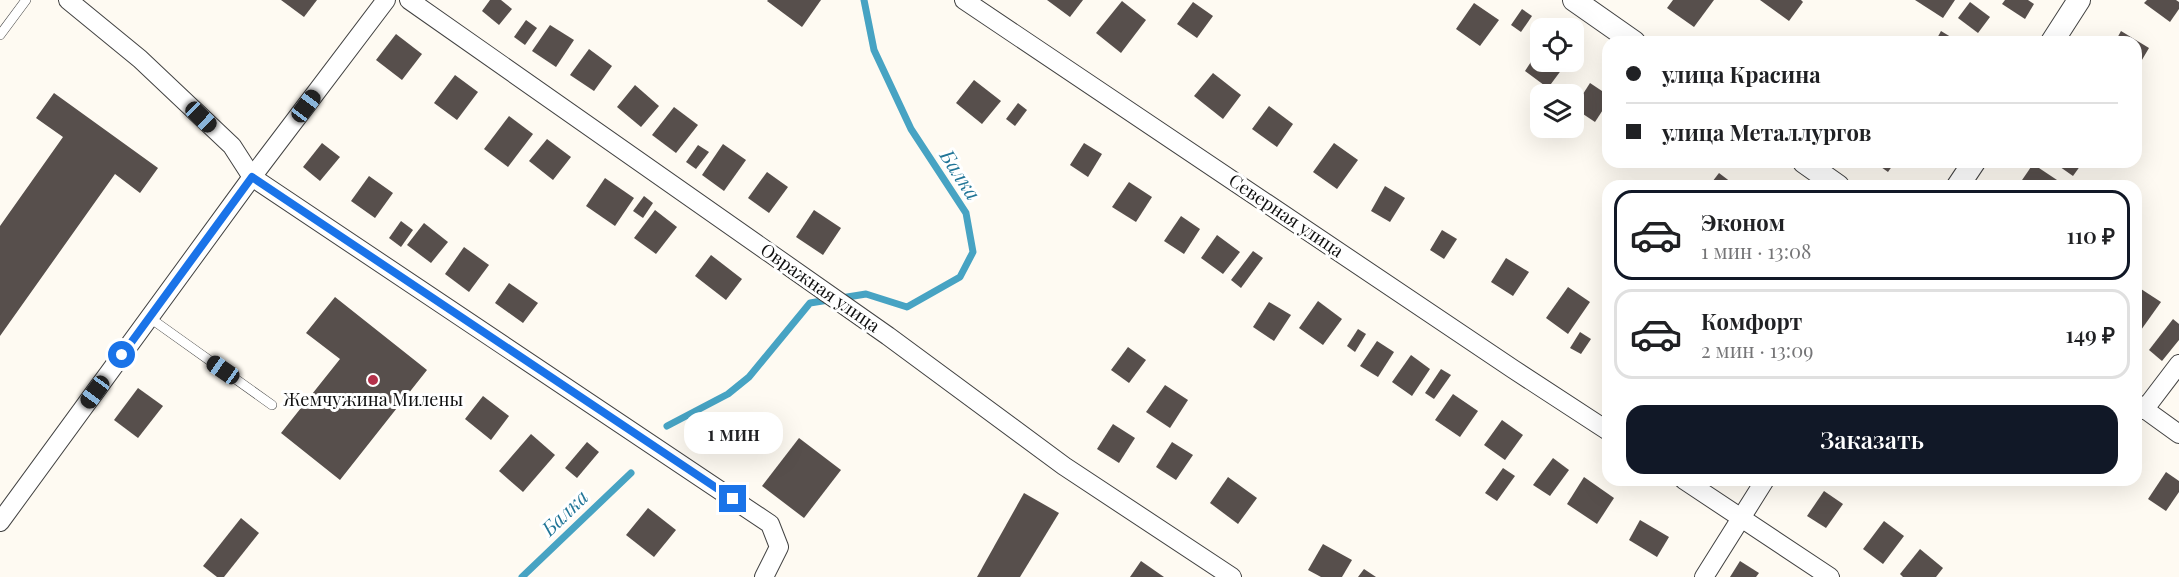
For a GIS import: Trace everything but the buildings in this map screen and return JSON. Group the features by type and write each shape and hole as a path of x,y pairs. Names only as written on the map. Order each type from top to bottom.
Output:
{"street":[{"path":"68,0 149,67 232,147 252,177 770,524 779,547 764,577"},
{"path":"0,522 252,177 386,0"},
{"name":"Овражная улица","path":"409,0 888,336 1064,466 1232,577"},
{"name":"Северная улица","path":"964,0 1602,427"},
{"path":"1574,0 1625,36"},
{"path":"2056,36 2079,0"},
{"path":"1812,168 1830,180"},
{"path":"2142,404 2179,364"},
{"path":"2142,407 2179,434"},
{"path":"1694,486 1830,577"},
{"path":"1704,577 1761,486"}],"lane":[{"path":"0,35 26,0"},
{"path":"150,318 272,405"}],"waterway":[{"name":"Балка","path":"667,426 728,394 749,377 810,303 866,294 907,307 960,277 973,252 966,213 911,129 874,50 864,0"},
{"name":"Балка","path":"522,577 631,473"}],"place":[{"name":"Жемчужина Милены","path":"373,380"}],"route":[{"path":"122,355 252,177 733,499"}]}
